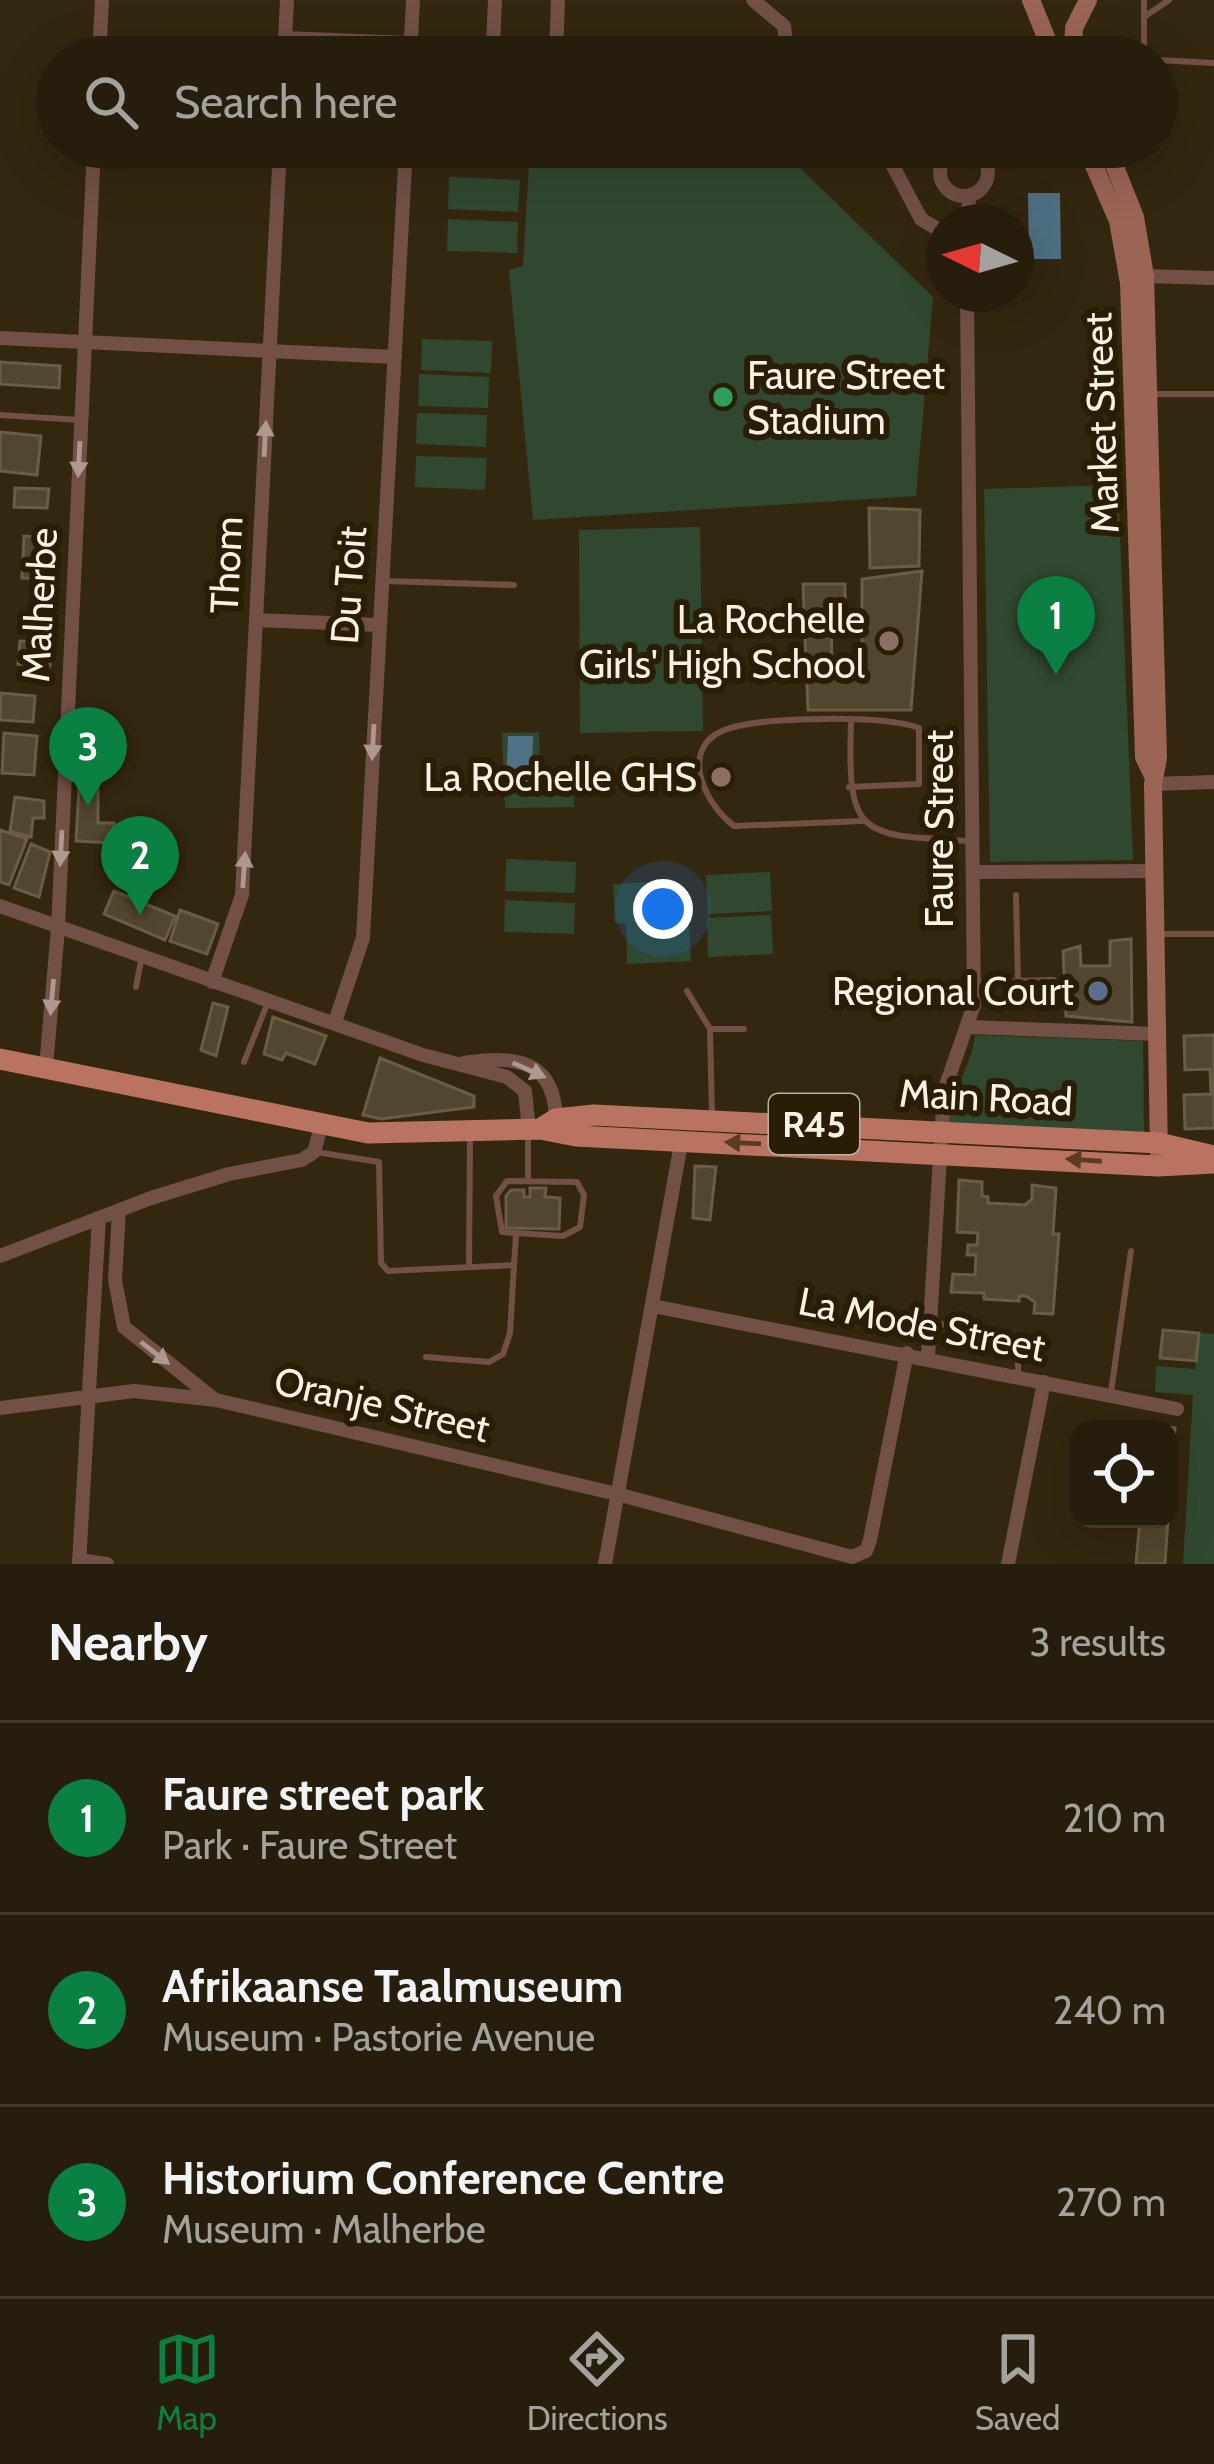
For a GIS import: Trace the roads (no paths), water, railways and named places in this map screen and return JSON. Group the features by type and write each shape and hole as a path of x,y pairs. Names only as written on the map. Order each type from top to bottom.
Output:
{"main road":[{"path":"1030,0 1045,36"},
{"path":"1074,36 1088,0"},
{"name":"Market Street","path":"1095,168 1118,221 1130,283 1144,757 1153,780"},
{"name":"Market Street","path":"1117,168 1135,217 1145,276 1158,758 1153,780 1158,1154"},
{"name":"Main Road","path":"0,1059 388,1136 545,1128 683,1129 1214,1160"},
{"name":"Main Road","path":"683,1129 712,1120 944,1141"}],"street":[{"path":"100,36 102,0"},
{"path":"285,36 287,0"},
{"path":"411,36 413,0"},
{"path":"493,36 495,0"},
{"path":"557,36 558,0"},
{"path":"754,0 784,26 785,36"},
{"name":"Malherbe","path":"46,1066 58,928 93,168"},
{"name":"Thom","path":"212,982 242,895 279,168"},
{"name":"Du Toit","path":"334,1022 363,938 405,168"},
{"path":"894,168 926,222"},
{"path":"969,204 970,196"},
{"path":"1145,276 1214,278"},
{"name":"Faure Street","path":"928,1358 944,1091 969,1027 974,982 967,312"},
{"path":"0,338 395,357"},
{"path":"256,620 379,625"},
{"path":"1153,780 1214,782"},
{"path":"973,872 1154,871"},
{"path":"0,906 212,982 518,1082 545,1128"},
{"path":"969,1027 1157,1034"},
{"path":"454,1064 495,1060 541,1072 554,1089 545,1128"},
{"path":"0,1256 229,1174 302,1160 314,1152 322,1123"},
{"path":"604,1564 683,1129"},
{"path":"119,1210 116,1280 124,1328 216,1400"},
{"path":"99,1217 79,1562 107,1564"},
{"name":"La Mode Street","path":"653,1306 1178,1409"},
{"name":"Oranje Street","path":"0,1408 89,1394 150,1391 216,1400 616,1494 844,1556 866,1551 907,1353"},
{"path":"1009,1564 1044,1382"}],"lane":[{"path":"1144,0 1144,36"},
{"path":"1144,17 1169,0"},
{"path":"1178,61 1214,63"},
{"path":"1148,394 1214,394"},
{"path":"0,415 80,420"},
{"path":"382,581 514,585"},
{"path":"849,787 913,786 921,779 919,728 850,723 733,727 704,746 697,776 724,818 744,828 863,821 893,837 973,841"},
{"path":"850,723 849,787 863,821"},
{"path":"1016,896 1018,981"},
{"path":"1156,934 1214,934"},
{"path":"136,987 142,956"},
{"path":"974,982 1054,980"},
{"path":"687,991 710,1029 712,1120"},
{"path":"244,1062 269,999"},
{"path":"710,1029 745,1029"},
{"path":"528,1181 545,1128"},
{"path":"469,1266 470,1133"},
{"path":"314,1152 379,1162 385,1270 514,1265"},
{"path":"507,1181 580,1184 583,1219 568,1235 516,1235 505,1234 496,1224 497,1189 507,1181"},
{"path":"425,1357 488,1362 503,1354 510,1333 516,1235"},
{"path":"1111,1396 1131,1251"},
{"path":"931,1323 1010,1335 1018,1349 1018,1377"}],"water":[{"path":"1028,193 1060,193 1061,259 1034,259 1034,204 1028,204"},
{"path":"508,736 533,736 531,789 506,788"}],"place":[{"name":"Faure Street Stadium","path":"723,397"},
{"name":"La Rochelle Girls' High School","path":"889,641"},
{"name":"Faure street park","path":"1056,675"},
{"name":"La Rochelle GHS","path":"721,777"},
{"name":"Historium Conference Centre","path":"88,806"},
{"name":"Afrikaanse Taalmuseum","path":"140,915"},
{"name":"Regional Court","path":"1098,991"}]}
